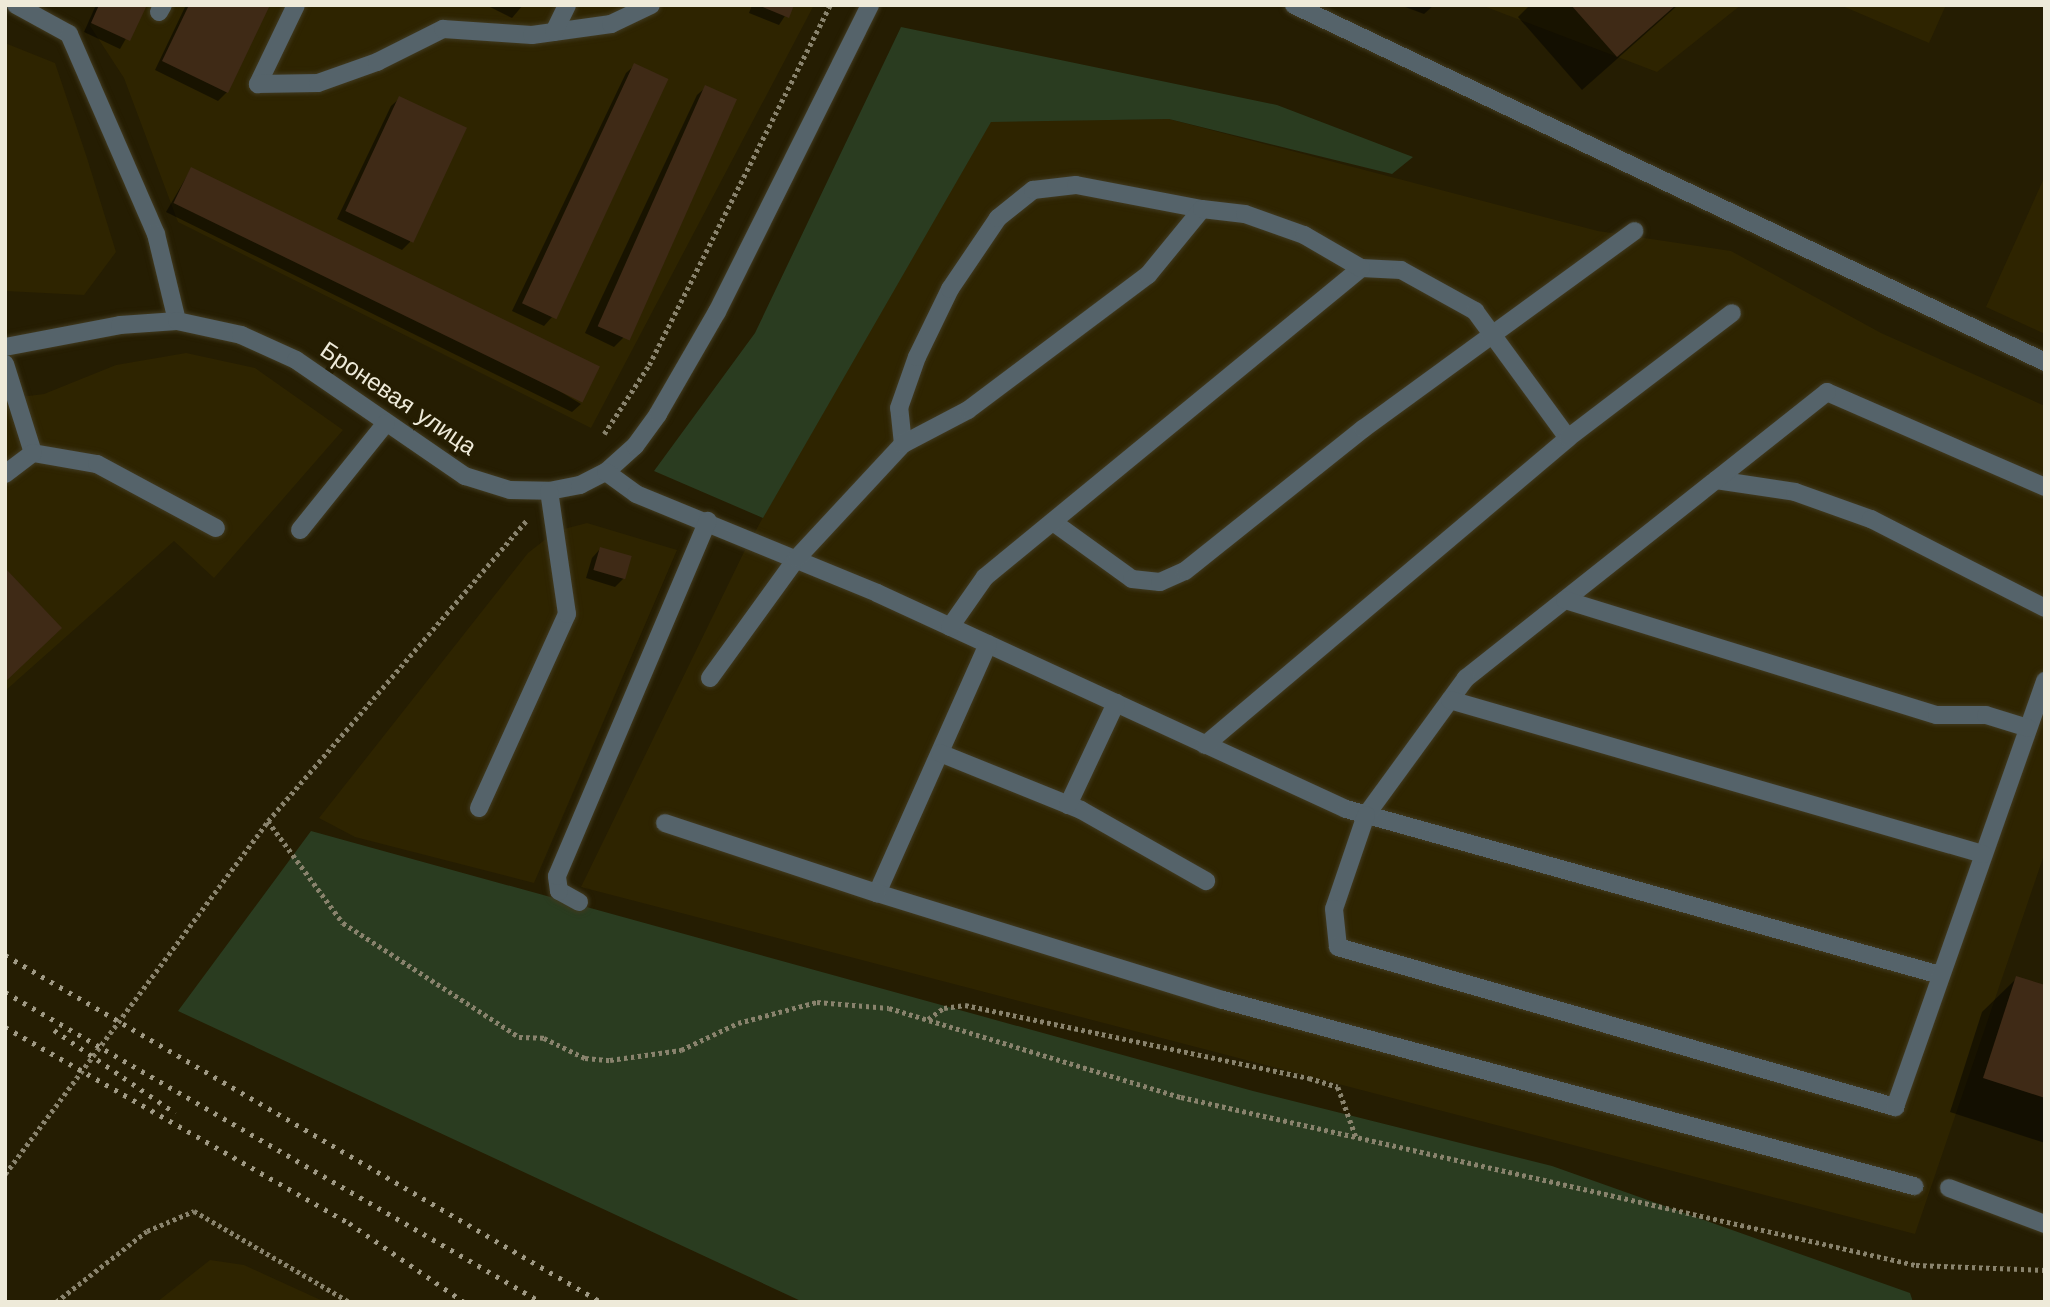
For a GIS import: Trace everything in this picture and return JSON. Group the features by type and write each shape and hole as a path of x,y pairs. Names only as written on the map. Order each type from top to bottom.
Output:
{"street":[{"path":"296,5 258,84 318,83 377,62 443,29 532,35 611,24 651,5"},
{"path":"554,32 567,5"},
{"name":"Броневая улица","path":"5,347 120,325 177,321 241,335 296,360 464,476 510,490 548,491 580,485 606,472 635,446 659,414 716,312 870,5"},
{"path":"19,6 69,34 156,234 177,321"},
{"path":"1305,8 2045,362"},
{"path":"903,444 898,408 916,357 950,289 998,218 1033,190 1076,185 1202,209 1245,214 1304,235 1361,268 1401,270 1475,311 1568,438"},
{"path":"710,678 797,558 903,444 968,410 1148,275 1202,209"},
{"path":"1053,522 1132,579 1160,582 1185,572 1490,332 1635,231"},
{"path":"950,627 985,577 1361,268"},
{"path":"1205,745 1568,438 1732,313"},
{"path":"5,364 33,453"},
{"path":"2045,487 1827,393 1466,678 1366,815 1334,909 1338,947 1895,1107 2045,681"},
{"path":"300,530 386,423"},
{"path":"5,474 33,453 97,464 216,528"},
{"path":"606,472 636,494 797,558 1205,745 1366,815 1940,975"},
{"path":"1716,480 1795,492 1871,519 2045,608"},
{"path":"479,808 567,614 548,491"},
{"path":"579,902 559,891 556,876 708,521"},
{"path":"1565,600 1937,715 1986,715 2028,728"},
{"path":"877,893 988,644"},
{"path":"1450,700 1983,854"},
{"path":"1068,805 1116,704"},
{"path":"940,753 1068,805 1206,881"},
{"path":"665,823 877,893 1223,1000 1914,1186"},
{"path":"1949,1188 2045,1224"}],"path":[{"path":"594,444 649,365 808,56 830,5"},
{"path":"5,1174 133,996 268,821 548,491"},
{"path":"268,821 344,923 495,1024 519,1037 544,1038 585,1058 610,1060 681,1050 738,1023 817,1002 889,1008 1181,1097 1916,1265 2045,1270"},
{"path":"928,1019 944,1008 965,1005 1309,1078 1338,1087 1356,1137"},
{"path":"56,1302 147,1231 194,1211 350,1302"}],"shaded area":[{"path":"99,5 814,5 591,428 178,222 124,78 90,26"},
{"path":"1481,5 1741,5 1657,72"},
{"path":"1840,5 1946,5 1929,43"},
{"path":"5,43 55,63 87,158 116,252 84,295 5,291"},
{"path":"1169,119 1598,231 1731,251 1881,333 2045,406 2045,852 1915,1234 581,887 744,552 910,250 991,121"},
{"path":"2045,176 2045,334 1986,307"},
{"path":"186,353 255,368 343,430 214,578 174,541 5,691 5,399 44,394 116,365"},
{"path":"587,523 677,550 534,883 355,837 319,818 528,553 556,531"},
{"path":"210,1260 244,1265 325,1302 157,1302"}],"green space":[{"path":"901,27 1277,105 1413,157 1392,174 1169,119 991,122 763,518 654,471 755,333"},
{"path":"311,831 1253,1091 1552,1166 1910,1293 1913,1302 803,1302 178,1011"}],"building":[{"path":"99,5 147,5 130,41 91,23"},
{"path":"189,5 270,5 228,93 162,61"},
{"path":"758,5 794,5 789,18"},
{"path":"1571,5 1676,5 1617,57"},
{"path":"634,63 668,79 556,319 522,303"},
{"path":"705,85 737,99 630,340 598,326"},
{"path":"399,96 467,128 413,243 345,211"},
{"path":"191,167 600,366 582,402 173,203"},
{"path":"600,547 632,556 625,579 593,570"},
{"path":"5,568 62,628 5,682"},
{"path":"2016,976 2045,985 2045,1098 1983,1078"}],"railway":[{"path":"5,955 601,1302"},
{"path":"5,992 541,1302"},
{"path":"5,1027 349,1223 464,1302"},
{"path":"54,1030 175,1113"}]}
